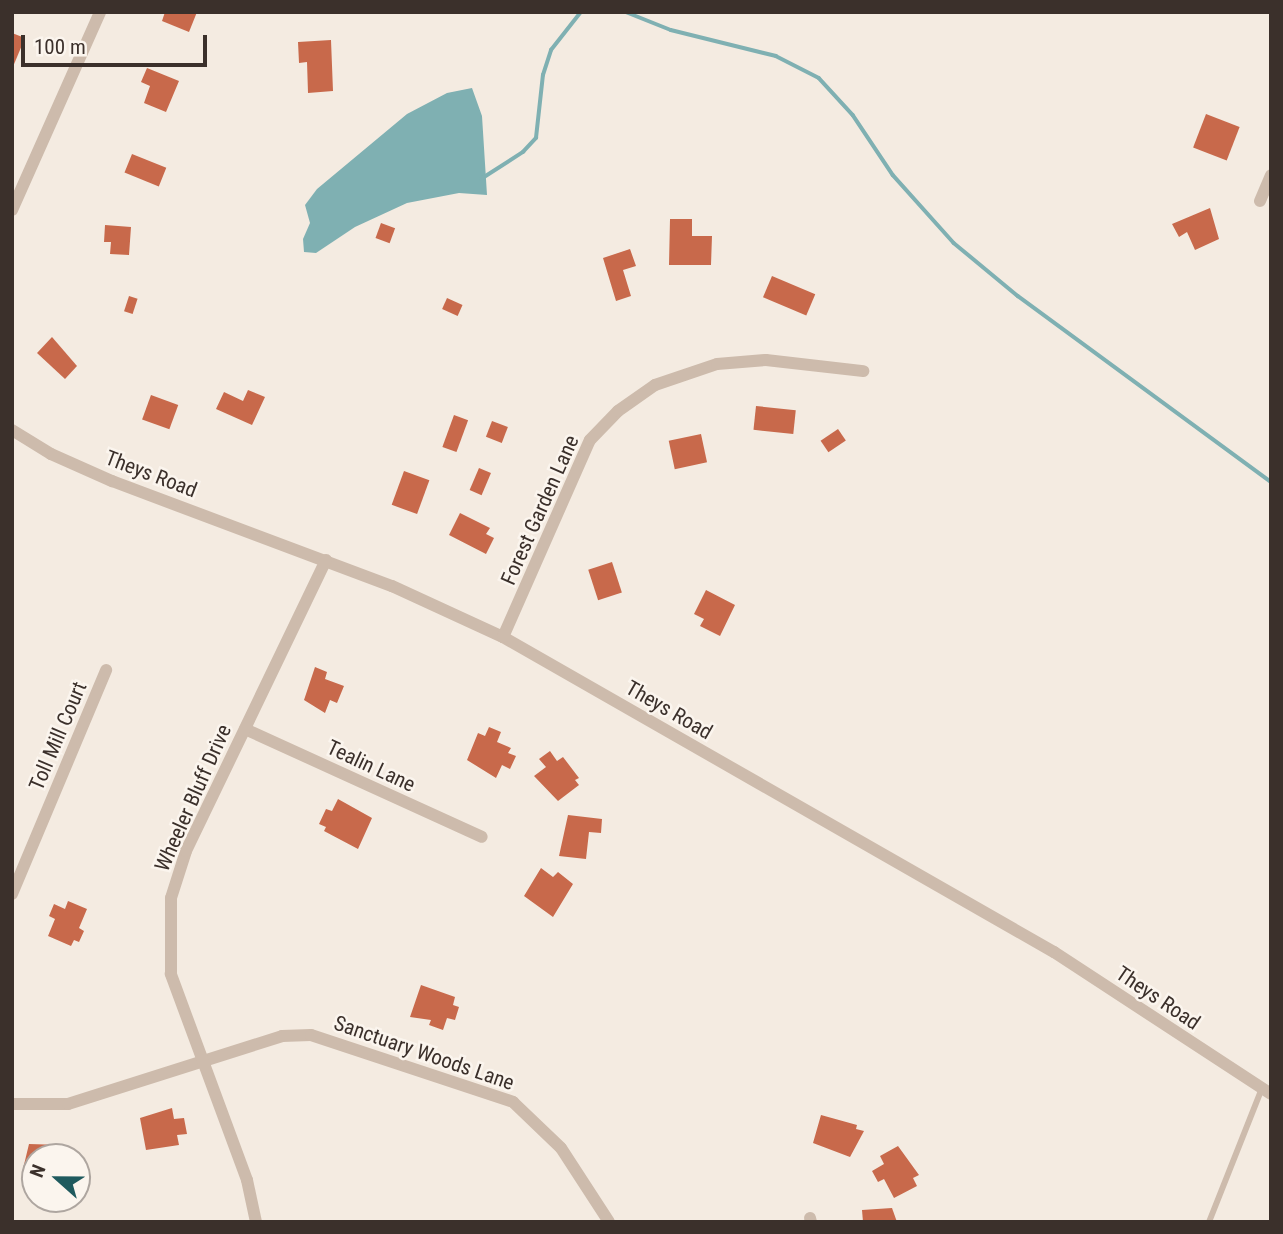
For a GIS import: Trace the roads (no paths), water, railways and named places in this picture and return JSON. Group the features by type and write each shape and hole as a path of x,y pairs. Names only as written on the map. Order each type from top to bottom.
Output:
{"street":[{"path":"12,210 100,12"},
{"path":"1260,201 1271,175"},
{"name":"Forest Garden Lane","path":"503,637 590,440 618,411 655,385 724,363 766,360 863,371"},
{"name":"Theys Road","path":"12,430 51,454 111,481 326,560 503,637 1054,952 1267,1091"},
{"name":"Wheeler Bluff Drive","path":"256,1222 247,1180 171,974 171,898 186,851 326,560"},
{"name":"Toll Mill Court","path":"12,894 106,670"},
{"name":"Tealin Lane","path":"245,729 482,837"},
{"name":"Sanctuary Woods Lane","path":"12,1104 68,1104 282,1036 311,1035 490,1092 538,1122 609,1222"}],"lane":[{"path":"1209,1222 1267,1091"}],"water":[{"path":"472,88 482,116 487,195 459,193 407,203 355,227 316,253 304,252 303,239 310,223 305,205 317,189 407,114 447,93"}],"waterway":[{"path":"481,179 523,152 536,138 543,75 551,50 581,12"},
{"path":"626,12 671,30 776,56 819,78 853,115 893,175 954,243 1018,296 1271,482"}]}
